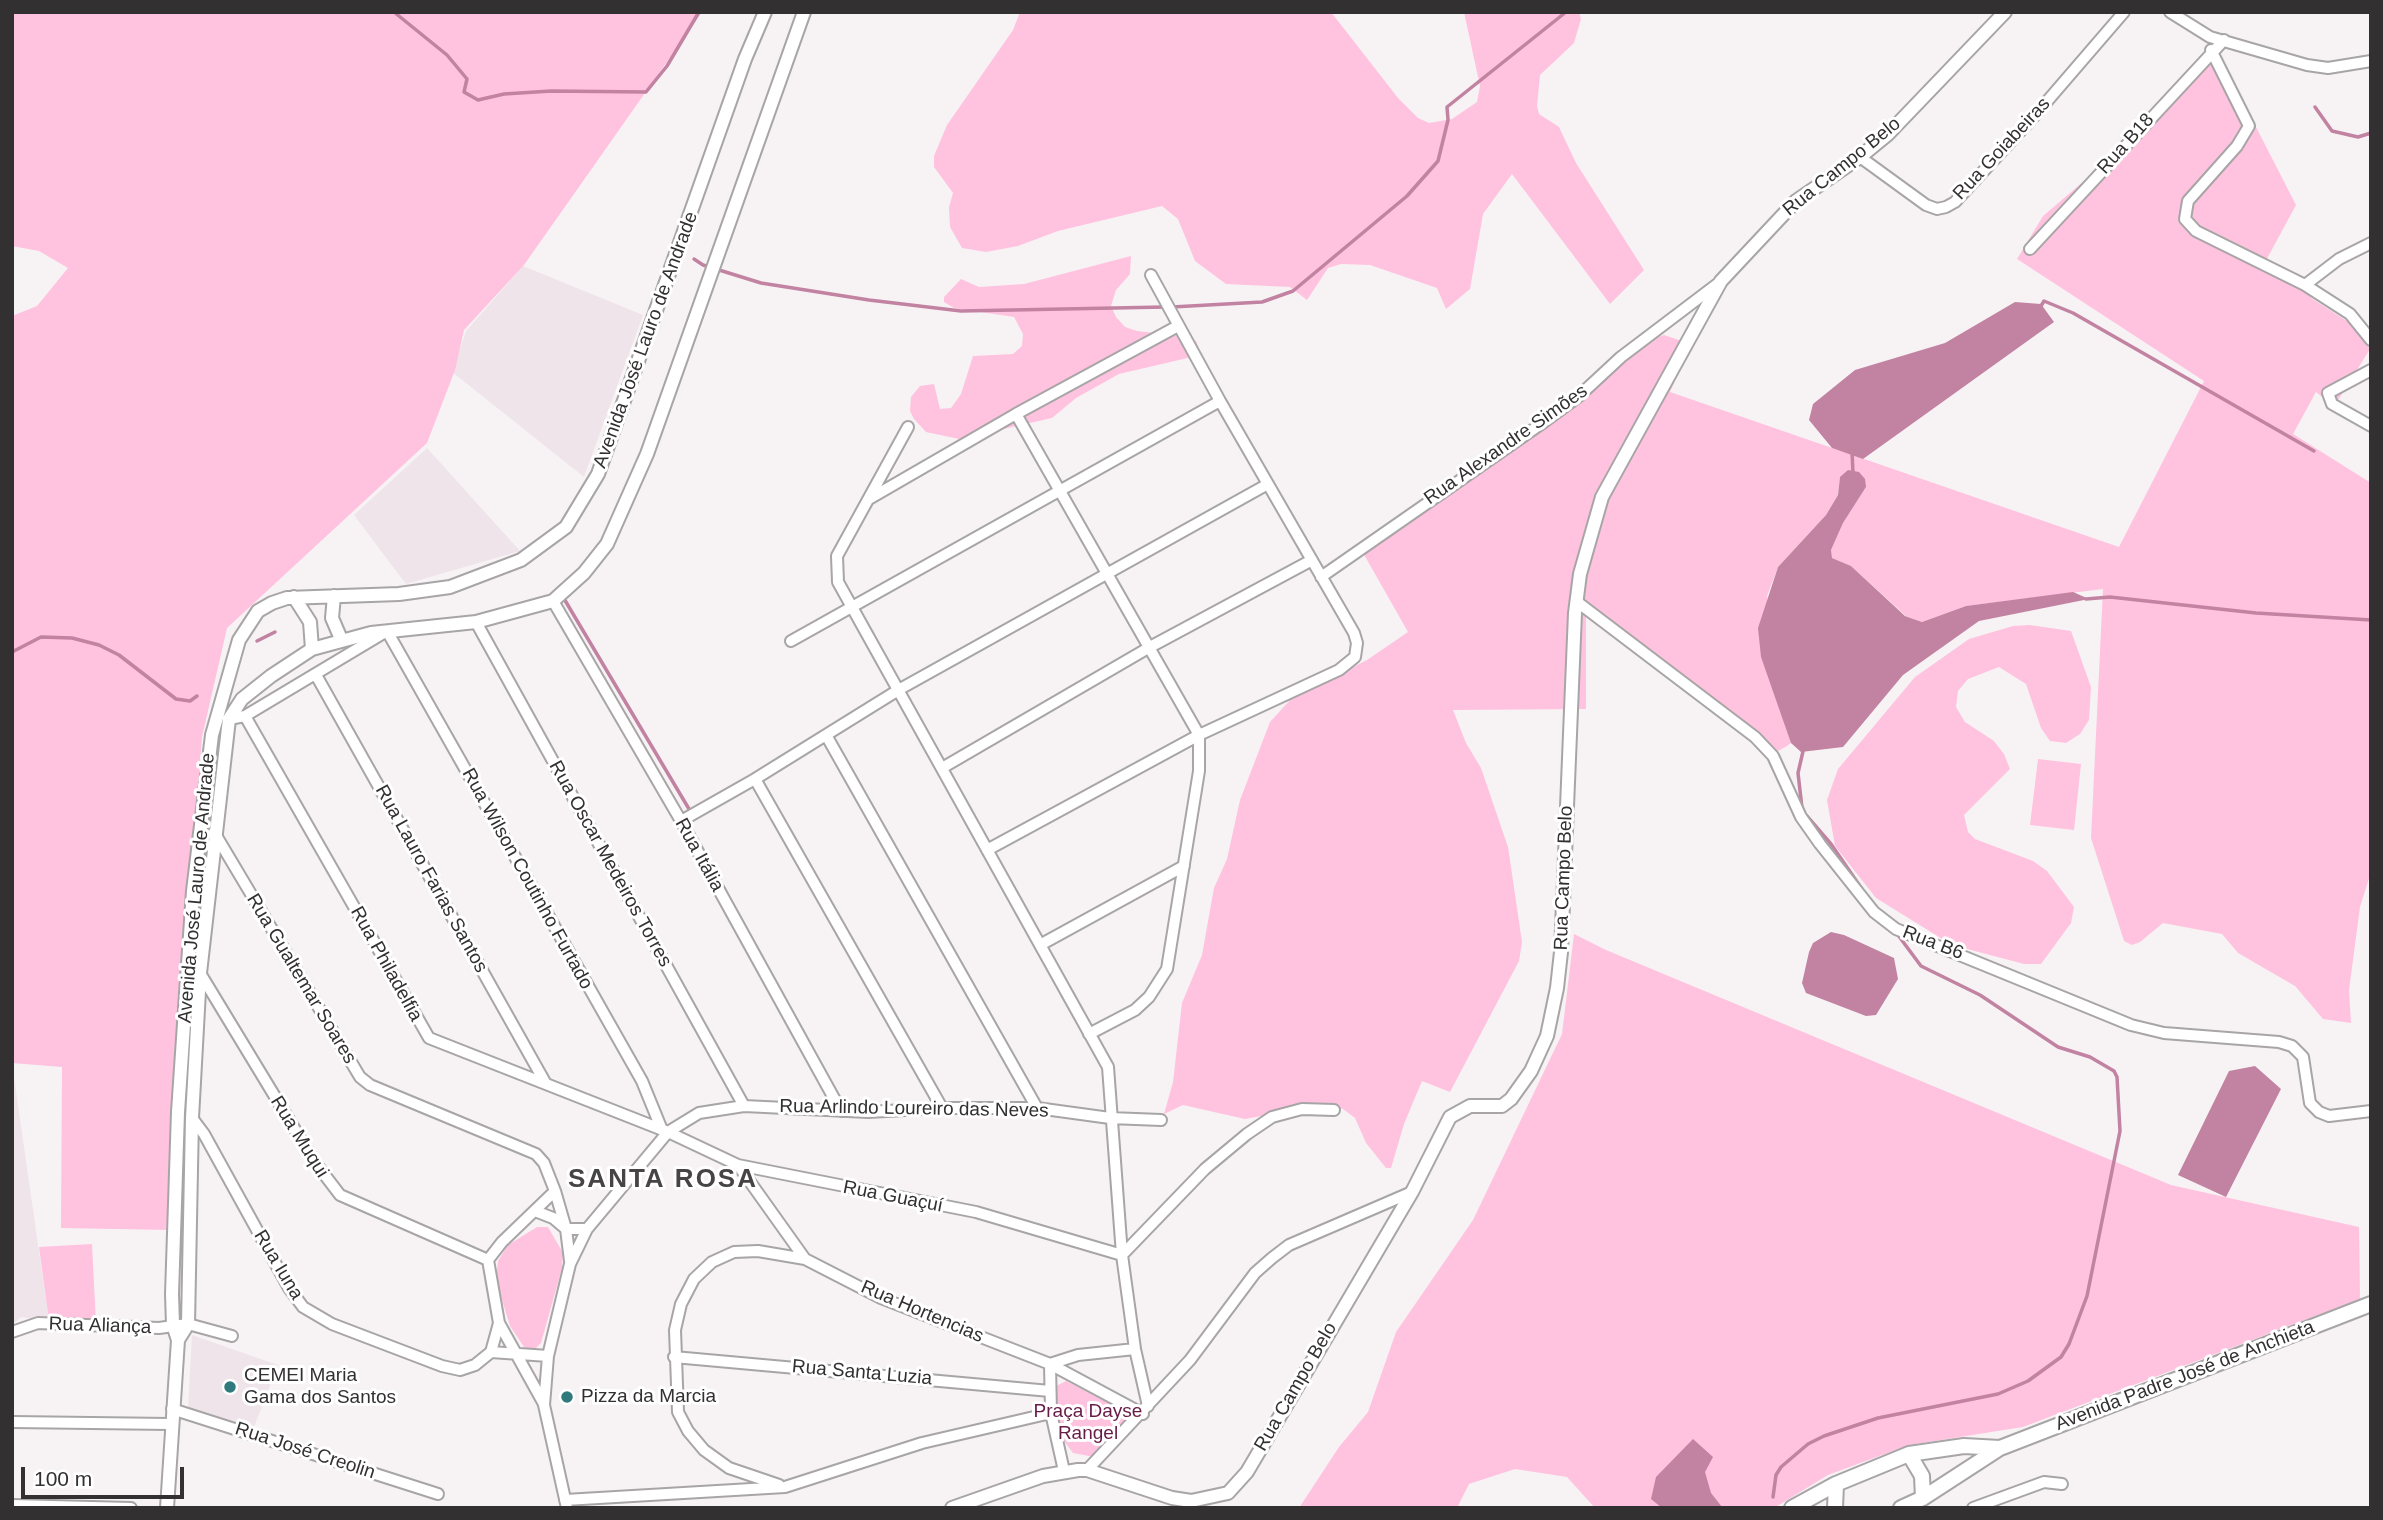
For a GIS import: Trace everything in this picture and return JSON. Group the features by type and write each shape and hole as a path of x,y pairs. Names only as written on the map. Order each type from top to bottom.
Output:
{"main road":[{"name":"Avenida Padre José de Anchieta","path":"1901,1508 1919,1502 2000,1448 2371,1304"},
{"name":"Avenida Padre José de Anchieta","path":"1792,1508 1836,1483 1909,1454 1964,1446 2000,1448"},
{"path":"1909,1454 1922,1476 1919,1502"},
{"path":"1835,1508 1836,1483"}],"street":[{"name":"Avenida José Lauro de Andrade","path":"167,1508 170,1424 178,1340 173,1325 178,1112 193,891 212,735 239,640 258,611 272,603 294,597 398,594 450,587 522,560 566,527 598,474 745,59 765,12"},
{"name":"Avenida José Lauro de Andrade","path":"559,597 607,544 648,454 804,12"},
{"name":"Rua Campo Belo","path":"952,1508 1064,1471 1087,1470 1172,1498 1191,1501 1215,1497 1238,1484 1412,1192 1450,1117 1470,1106 1502,1106 1511,1100 1531,1071 1547,1036 1561,952 1576,601 1580,575 1602,497 1721,281 1796,201 1860,158 1906,115 2005,12"},
{"name":"Rua Goiabeiras","path":"1860,158 1926,205 1937,209 1946,207 1955,202 2037,113 2124,12"},
{"path":"2171,12 2210,37 2328,68 2371,61"},
{"name":"Rua B18","path":"2030,248 2211,50 2224,40"},
{"path":"2211,50 2249,126 2237,146 2188,201 2185,219 2196,231 2305,285 2350,314 2371,340"},
{"path":"2305,285 2339,259 2371,243"},
{"path":"987,850 1199,735 1339,670 1355,657 1357,643 1354,633 1220,401 1151,275"},
{"name":"Rua Alexandre Simões","path":"1321,578 1541,425 1579,396 1621,357 1721,281"},
{"path":"869,499 1016,414 1178,326"},
{"path":"2371,370 2328,393 2332,404 2371,426"},
{"path":"792,641 1220,401"},
{"path":"1016,414 1199,735 1199,771 1167,968 1149,997 1135,1010 1089,1034"},
{"path":"908,427 837,556 838,582 900,689 1108,1067 1122,1255 1146,1410"},
{"path":"681,821 755,779 900,689 1109,575 1268,484"},
{"path":"942,768 1150,647 1311,560"},
{"path":"334,596 332,618 341,639"},
{"path":"294,597 310,622 313,649"},
{"path":"229,719 242,699 271,676 313,649 341,639 387,631 476,622 559,597"},
{"name":"Rua Itália","path":"559,597 841,1111"},
{"name":"Rua B6","path":"1576,601 1755,737 1773,756 1801,817 1820,844 1874,912 1896,929 2131,1025 2164,1033 2279,1042 2292,1046 2303,1057 2310,1103 2319,1112 2329,1116 2371,1111"},
{"name":"Rua Oscar Medeiros Torres","path":"476,622 744,1106"},
{"path":"229,719 245,716 387,631"},
{"name":"Rua Wilson Coutinho Furtado","path":"387,631 642,1081 665,1131"},
{"name":"Rua Lauro Farias Santos","path":"316,675 546,1084"},
{"name":"Rua Philadelfia","path":"245,716 429,1038 665,1131"},
{"name":"Avenida José Lauro de Andrade","path":"178,1340 188,1324 191,1118 200,973 229,719"},
{"path":"826,735 1037,1108"},
{"path":"755,779 942,1108"},
{"name":"Rua Gualtemar Soares","path":"214,832 360,1077 384,1091 526,1147 544,1163 566,1229 570,1264"},
{"path":"1040,945 1184,866"},
{"name":"Rua Muqui","path":"200,973 314,1161 340,1195 488,1260"},
{"name":"Rua Arlindo Loureiro das Neves","path":"566,1504 544,1405 548,1356 570,1264 587,1229 665,1131 699,1114 744,1106 841,1111 1037,1108 1110,1118 1161,1120"},
{"path":"1122,1255 1205,1169 1247,1134 1272,1117 1302,1109 1334,1110"},
{"name":"Rua Iuna","path":"191,1118 204,1134 289,1288 303,1307 332,1324 442,1366 460,1370 475,1365 491,1352"},
{"name":"Rua Guaçuí","path":"665,1131 738,1165 976,1212 1122,1255"},
{"name":"Rua Hortencias","path":"738,1165 805,1259 881,1297 1050,1364 1146,1410"},
{"path":"544,1405 519,1354 499,1323 488,1260 502,1242 555,1191"},
{"path":"1087,1470 1190,1360 1255,1273 1272,1258 1289,1245 1412,1192"},
{"path":"535,1211 553,1218 566,1229 587,1229"},
{"path":"785,1487 729,1468 704,1450 678,1412 674,1357 681,1304 694,1279 712,1262 734,1252 758,1251 805,1259"},
{"name":"Rua Aliança","path":"12,1332 38,1323 159,1328 188,1324 232,1336"},
{"path":"499,1323 491,1352 548,1356"},
{"path":"1064,1471 1051,1413 1050,1364 1078,1354 1135,1349"},
{"name":"Rua Santa Luzia","path":"674,1357 1050,1391"},
{"name":"Rua José Creolin","path":"172,1409 438,1494"},
{"path":"566,1504 785,1487 922,1443 1051,1413"},
{"path":"12,1422 170,1424"},
{"path":"1973,1508 2045,1482 2062,1484"},
{"path":"12,1505 131,1508"}],"shaded area":[{"path":"523,266 643,315 584,477 452,372 466,331"},
{"path":"2015,302 2041,304 2054,322 1863,459 1832,448 1809,420 1813,404 1855,370 1945,343"},
{"path":"427,448 520,551 406,584 354,515"},
{"path":"1848,470 1859,472 1865,479 1866,487 1843,523 1831,550 1832,558 1851,566 1905,616 1922,622 1966,606 2073,592 2089,599 1979,621 1903,675 1843,747 1801,752 1791,743 1761,657 1758,628 1778,567 1826,515 1838,495 1840,477"},
{"path":"1831,932 1844,935 1894,958 1898,979 1876,1015 1866,1016 1806,993 1802,983 1809,952 1813,943"},
{"path":"12,1063 49,1321 21,1317 12,1325"},
{"path":"2255,1066 2281,1089 2226,1197 2178,1175 2229,1071"},
{"name":"CEMEI Maria Gama dos Santos","path":"192,1335 278,1365 254,1427 188,1409"},
{"path":"1693,1439 1713,1457 1705,1472 1711,1493 1722,1507 1662,1508 1651,1499 1656,1477"}],"green space":[{"path":"12,12 702,12 524,265 464,330 455,370 427,443 227,628 202,737 178,1065 174,1065 172,1230 61,1228 62,1067 12,1063 12,316 37,306 68,268 39,251 12,246"},
{"path":"1020,12 1331,12 1398,98 1418,118 1429,123 1452,119 1477,102 1480,86 1464,12 1579,12 1581,19 1574,43 1540,75 1537,106 1539,114 1559,127 1576,163 1644,270 1610,304 1512,174 1483,214 1470,289 1446,309 1437,288 1370,265 1341,264 1328,268 1307,300 1290,287 1226,284 1195,261 1178,219 1162,206 1058,231 1018,246 986,252 962,248 950,227 949,207 953,193 934,167 934,156 947,125 1013,30"},
{"path":"2206,49 2217,51 2296,205 2263,266 2310,290 2311,298 2353,325 2370,349 2337,402 2330,403 2316,392 2293,434 2371,483 2371,872 2360,907 2349,990 2351,1023 2323,1019 2295,986 2238,953 2222,934 2163,923 2140,942 2132,945 2124,941 2091,838 2103,589 1966,606 1922,622 1906,616 1851,566 1832,558 1831,550 1843,523 1866,487 1840,477 1838,495 1826,515 1778,567 1767,596 1778,702 1791,743 1787,746 1778,751 1586,608 1586,709 1453,710 1466,743 1481,768 1508,847 1522,942 1519,961 1450,1092 1422,1081 1404,1124 1391,1168 1386,1168 1366,1143 1355,1118 1343,1109 1327,1104 1245,1119 1183,1105 1164,1114 1173,1082 1182,1003 1202,955 1214,888 1227,859 1240,800 1270,722 1291,699 1367,660 1408,632 1362,551 1652,339 1664,335 1679,340 1686,357 1670,392 2119,547 2204,381 2017,259 2043,216 2098,169 2193,71"},
{"path":"1131,256 1130,274 1116,290 1111,306 1116,317 1125,327 1137,331 1188,337 1196,341 1199,349 1196,356 1119,374 1076,398 1052,418 959,439 926,432 914,419 910,411 911,397 920,386 934,384 940,409 951,408 961,394 973,356 1013,354 1022,346 1023,334 1014,317 954,308 944,302 944,297 961,279 979,287 1024,284"},
{"path":"2030,625 2071,631 2091,687 2089,720 2080,734 2066,743 2050,741 2041,728 2026,684 1999,667 1968,679 1958,691 1956,707 1965,722 1994,741 2004,754 2010,769 1964,815 1968,832 1975,839 2033,861 2047,871 2074,907 2071,923 2041,964 2024,964 1952,945 1876,898 1835,846 1827,800 1838,769 1915,677 1969,639 2013,626"},
{"path":"2038,759 2081,764 2074,830 2030,825"},
{"path":"1574,934 1606,950 2171,1185 2359,1227 2360,1299 2023,1427 1909,1445 1828,1475 1774,1508 1595,1508 1567,1477 1515,1469 1469,1484 1457,1508 1299,1508 1339,1447 1368,1412 1396,1332 1473,1220 1562,1034"},
{"path":"537,1227 548,1227 563,1253 562,1268 541,1343 534,1350 524,1347 510,1326 496,1280 498,1261 508,1245"},
{"path":"92,1244 96,1324 49,1321 39,1247"},
{"name":"Praça Dayse Rangel","path":"1066,1381 1124,1411 1127,1417 1094,1457 1073,1453 1064,1441 1055,1399 1056,1386"}],"waterway":[{"path":"394,12 447,55 467,79 464,92 478,100 504,94 551,91 646,92 667,66 699,12"},
{"path":"1172,307 1262,302 1293,291 1407,196 1438,161 1448,120 1447,107 1566,12"},
{"path":"2315,107 2332,131 2358,137 2371,133"},
{"path":"694,259 703,265 761,283 961,311 1165,307"},
{"path":"2041,306 2044,301 2073,313 2314,451"},
{"path":"1852,451 1853,474"},
{"path":"563,597 689,809"},
{"path":"2086,599 2110,597 2256,613 2371,620"},
{"path":"257,641 275,632"},
{"path":"12,652 41,637 72,638 99,645 119,655 176,699 190,701 197,696"},
{"path":"1802,808 1798,773 1804,747"},
{"path":"1806,815 1831,844 1862,889"},
{"path":"1773,1497 1776,1475 1781,1467 1808,1444 1824,1436 1878,1418 1998,1394 2028,1381 2061,1357 2069,1344 2087,1296 2120,1131 2117,1077 2114,1071 2090,1057 2058,1047 1980,995 1921,966 1895,931"}],"place":[{"name":"CEMEI Maria Gama dos Santos","path":"230,1387"},
{"name":"Pizza da Marcia","path":"567,1397"}],"district":[{"name":"SANTA ROSA","path":"663,1180"}]}
